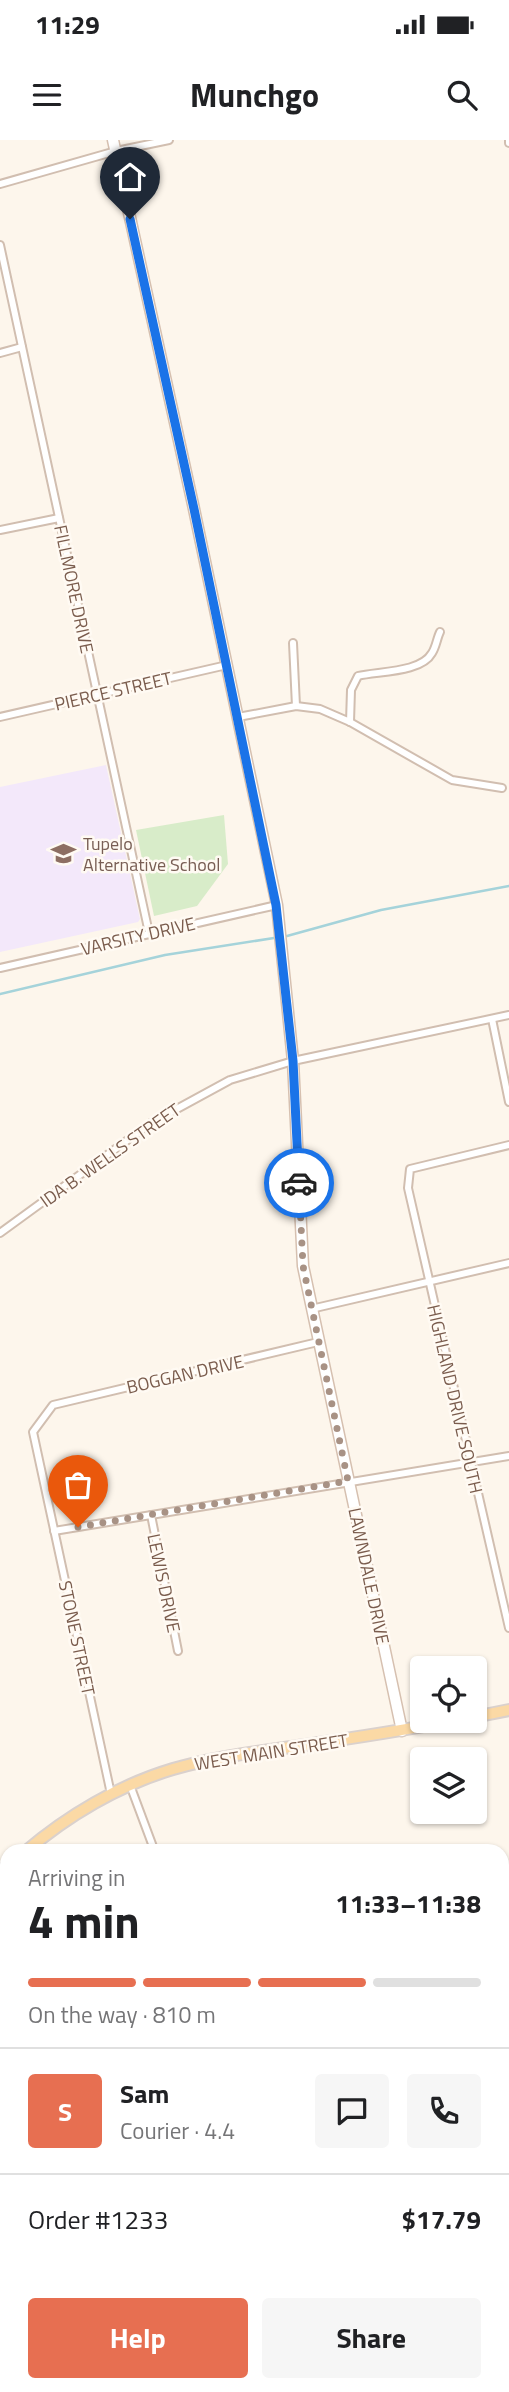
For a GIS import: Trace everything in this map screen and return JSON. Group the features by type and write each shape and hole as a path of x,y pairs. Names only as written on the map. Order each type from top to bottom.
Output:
{"main road":[{"path":"487,1714 509,1710"},
{"name":"WEST MAIN STREET","path":"34,1844 111,1794 171,1770 217,1758 410,1729"}],"street":[{"path":"0,184 115,145 169,140"},
{"name":"LAWNDALE DRIVE","path":"115,145 276,905 293,1061 303,1266 402,1731"},
{"name":"FILLMORE DRIVE","path":"0,245 149,933"},
{"path":"0,353 22,347"},
{"path":"0,530 59,518"},
{"path":"350,722 351,690 358,676 412,668 432,654 440,632"},
{"path":"293,643 296,706"},
{"name":"PIERCE STREET","path":"0,717 227,665"},
{"path":"238,717 296,706 320,709 350,722 453,780 502,788"},
{"name":"VARSITY DRIVE","path":"0,968 276,905"},
{"name":"IDA B. WELLS STREET","path":"0,1233 163,1116 230,1080 293,1061 509,1015"},
{"path":"492,1019 509,1102"},
{"name":"HIGHLAND DRIVE SOUTH","path":"509,1145 410,1169 408,1188 509,1628"},
{"path":"311,1309 509,1263"},
{"name":"BOGGAN DRIVE","path":"53,1405 318,1342"},
{"name":"STONE STREET","path":"53,1405 33,1432 111,1794"},
{"path":"54,1531 509,1456"},
{"name":"LEWIS DRIVE","path":"150,1515 178,1651"},
{"path":"130,1786 152,1844"}],"shaded area":[{"name":"Tupelo Alternative School","path":"106,765 140,919 138,922 0,952 0,787"}],"green space":[{"path":"224,815 228,864 197,906 154,916 136,830"}],"waterway":[{"path":"287,936 381,910 509,886"},
{"path":"0,994 165,955 274,938"}],"way so far":[{"path":"78,1527 348,1481 303,1266 299,1183"}],"place":[{"name":"Tupelo Alternative School","path":"63,853"}],"route":[{"path":"130,219 244,743 276,905 293,1061 299,1183"}]}
